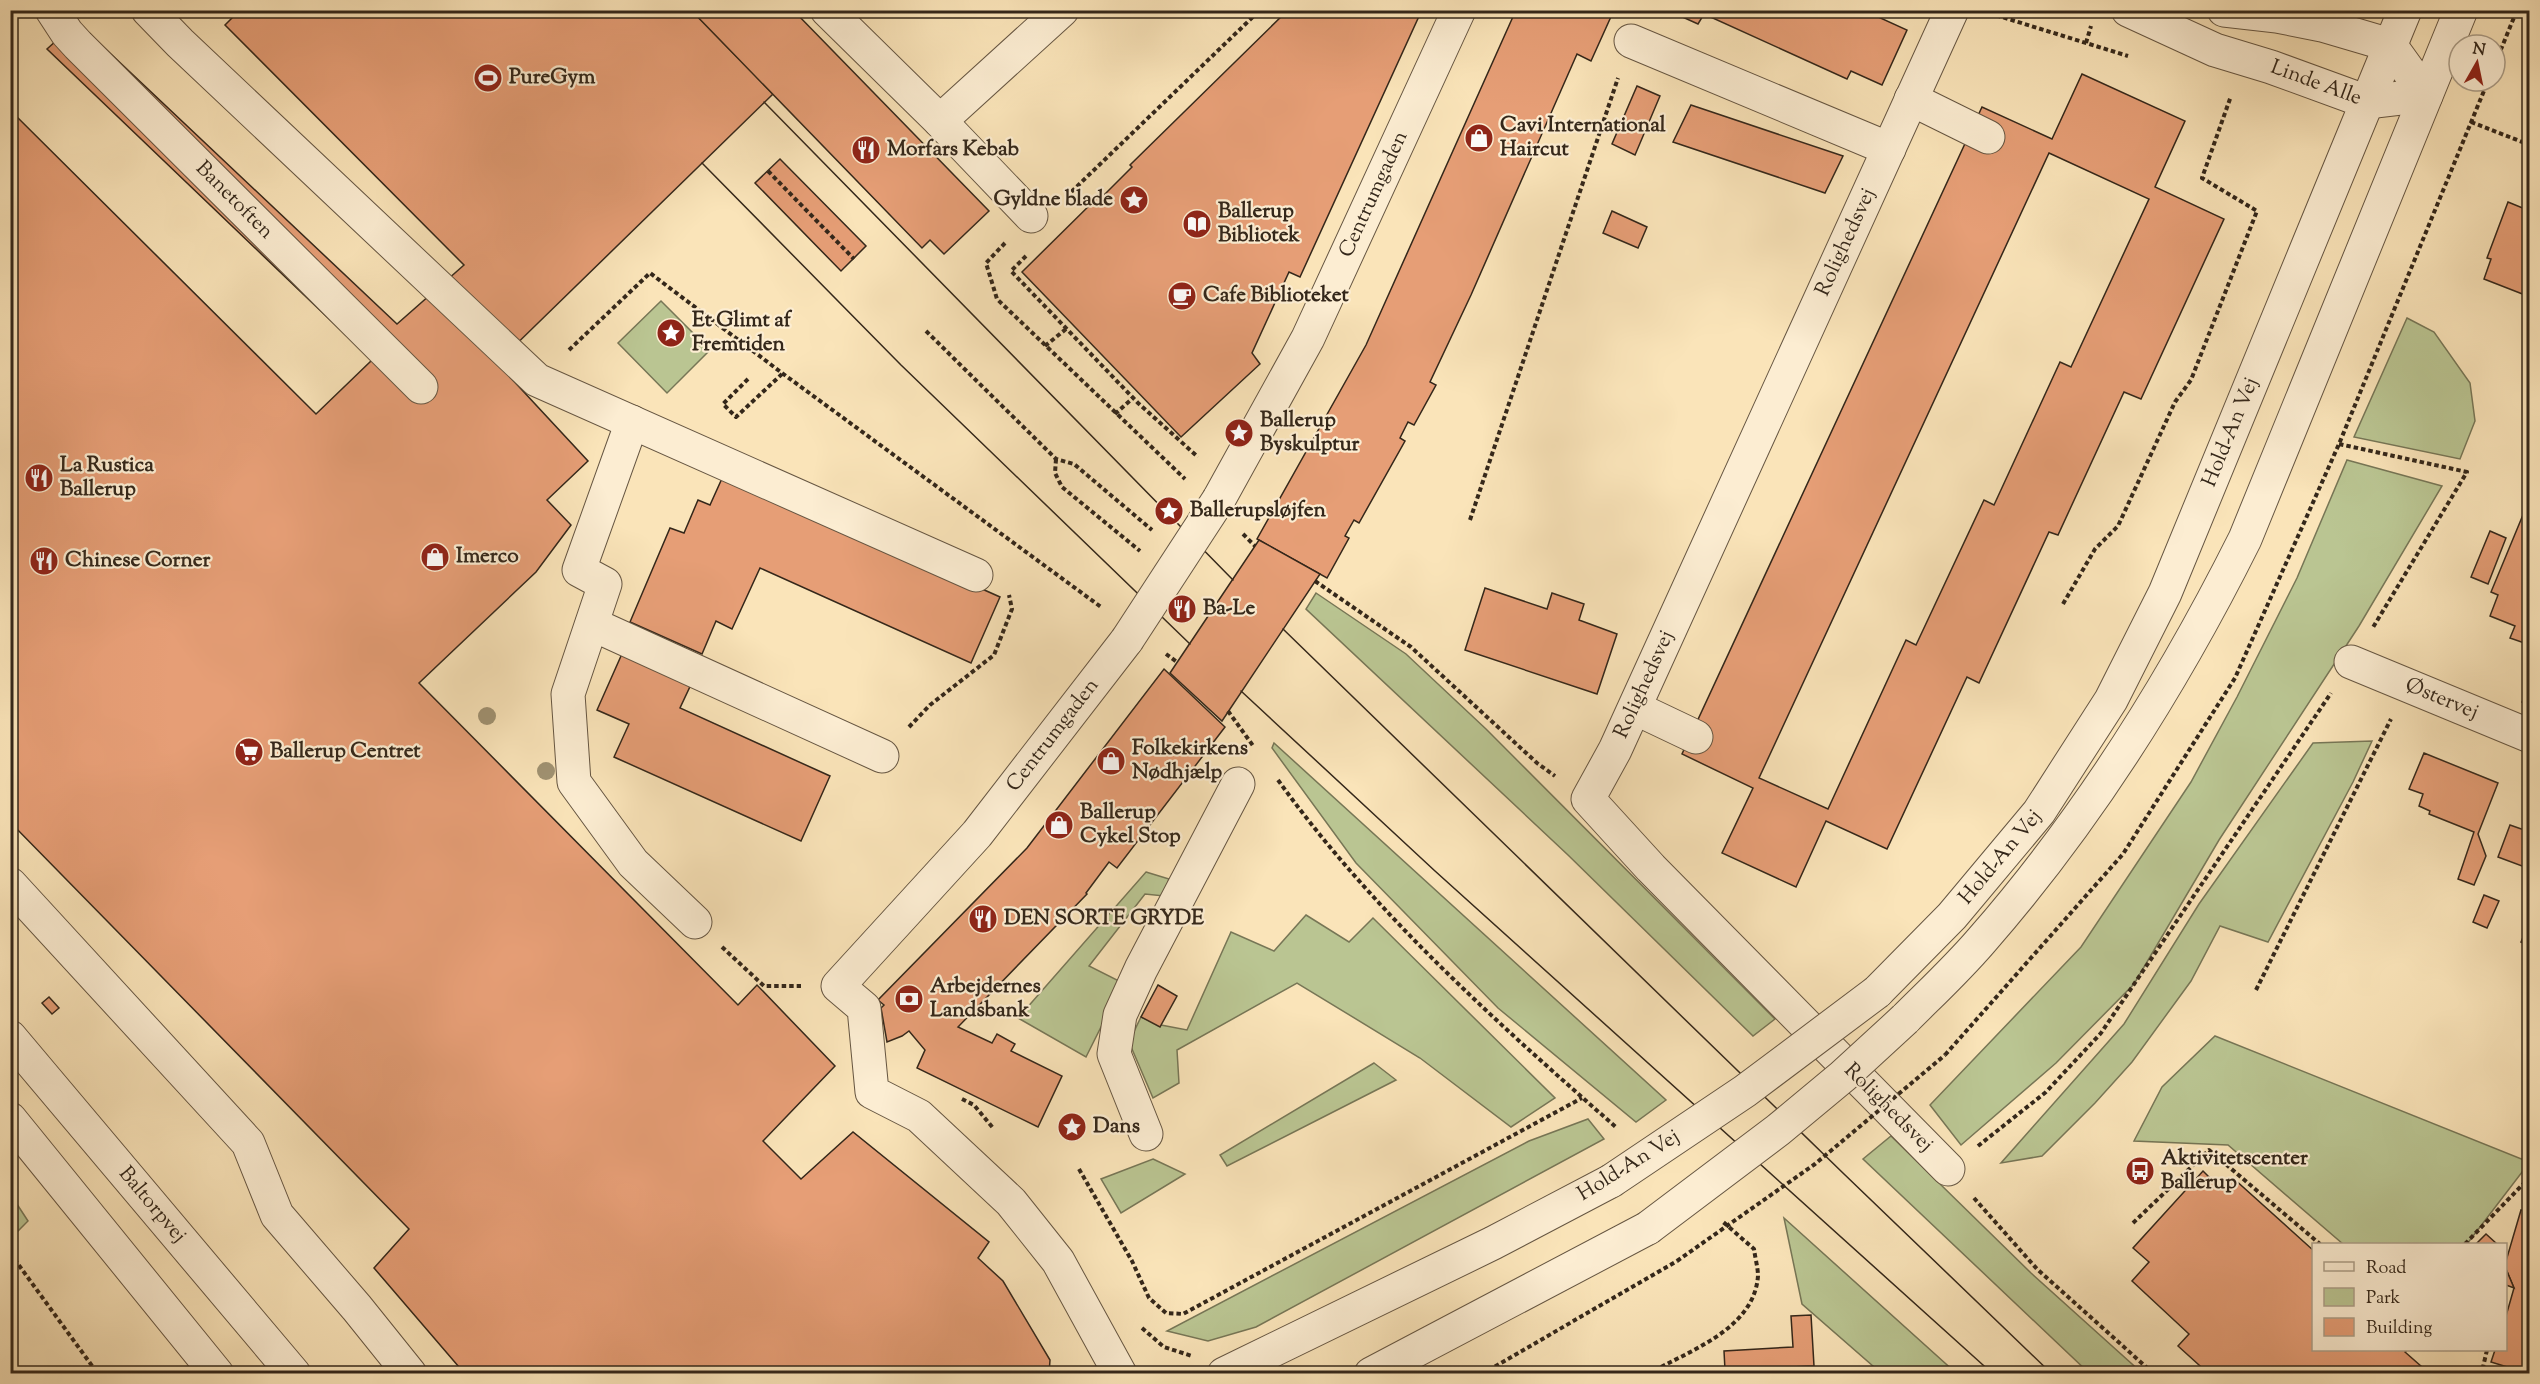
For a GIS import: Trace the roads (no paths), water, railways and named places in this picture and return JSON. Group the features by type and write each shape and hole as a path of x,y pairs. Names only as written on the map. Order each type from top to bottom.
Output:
{"street":[{"name":"Banetoften","path":"52,10 66,33 421,387"},
{"path":"148,10 180,43 537,380 976,575"},
{"path":"827,10 940,121 1031,216"},
{"path":"940,121 1062,10"},
{"name":"Centrumgaden","path":"1120,1374 1058,1261 1011,1202 919,1116 872,1092 864,1008 838,986 977,834 1127,640 1220,499 1308,338 1459,10"},
{"name":"Rolighedsvej","path":"1948,1169 1651,868 1588,799 1635,708 1952,10"},
{"name":"Linde Alle","path":"2128,10 2215,50 2271,67 2367,102 2426,95"},
{"path":"2224,10 2277,16 2322,25 2390,45 2426,95"},
{"name":"Hold-An Vej","path":"1224,1374 1493,1243 1611,1181 1744,1091 1877,992 1952,916 2039,812 2111,700 2174,572 2405,10"},
{"name":"Hold-An Vej","path":"1371,1374 1648,1228 1778,1130 1905,1020 1981,942 2070,831 2145,720 2206,617 2245,539 2461,10"},
{"path":"1631,40 1889,149"},
{"path":"1911,99 1988,137"},
{"path":"632,422 579,570 605,584 568,694 574,782 633,863 695,922"},
{"path":"592,624 882,756"},
{"name":"Østervej","path":"2351,662 2529,736"},
{"path":"1635,708 1696,737"},
{"path":"1146,1134 1114,1054 1120,1015 1141,969 1238,784"},
{"path":"10,884 248,1143 277,1215 410,1374"},
{"name":"Baltorpvej","path":"10,1037 294,1374"},
{"path":"10,1119 217,1374"}],"tram line":[{"path":"764,102 1233,580"},
{"path":"702,163 901,365 1190,644"},
{"path":"1283,629 2052,1374"},
{"path":"1241,691 1435,871 1993,1374"}],"place":[{"name":"PureGym","path":"488,78"},
{"name":"Cavi International Haircut","path":"1479,138"},
{"name":"Morfars Kebab","path":"866,150"},
{"name":"Gyldne blade","path":"1134,200"},
{"name":"Ballerup Bibliotek","path":"1197,224"},
{"name":"Cafe Biblioteket","path":"1182,296"},
{"name":"Et Glimt af Fremtiden","path":"671,333"},
{"name":"Ballerup Byskulptur","path":"1239,433"},
{"name":"La Rustica Ballerup","path":"39,478"},
{"name":"Ballerupsløjfen","path":"1169,511"},
{"name":"Imerco","path":"435,557"},
{"name":"Chinese Corner","path":"44,561"},
{"name":"Ba-Le","path":"1182,609"},
{"name":"Ballerup Centret","path":"249,752"},
{"name":"Folkekirkens Nødhjælp","path":"1111,761"},
{"name":"Ballerup Cykel Stop","path":"1059,825"},
{"name":"DEN SORTE GRYDE","path":"983,919"},
{"name":"Arbejdernes Landsbank","path":"909,999"},
{"name":"Dans","path":"1072,1127"},
{"name":"Aktivitetscenter Ballerup","path":"2140,1171"}]}
